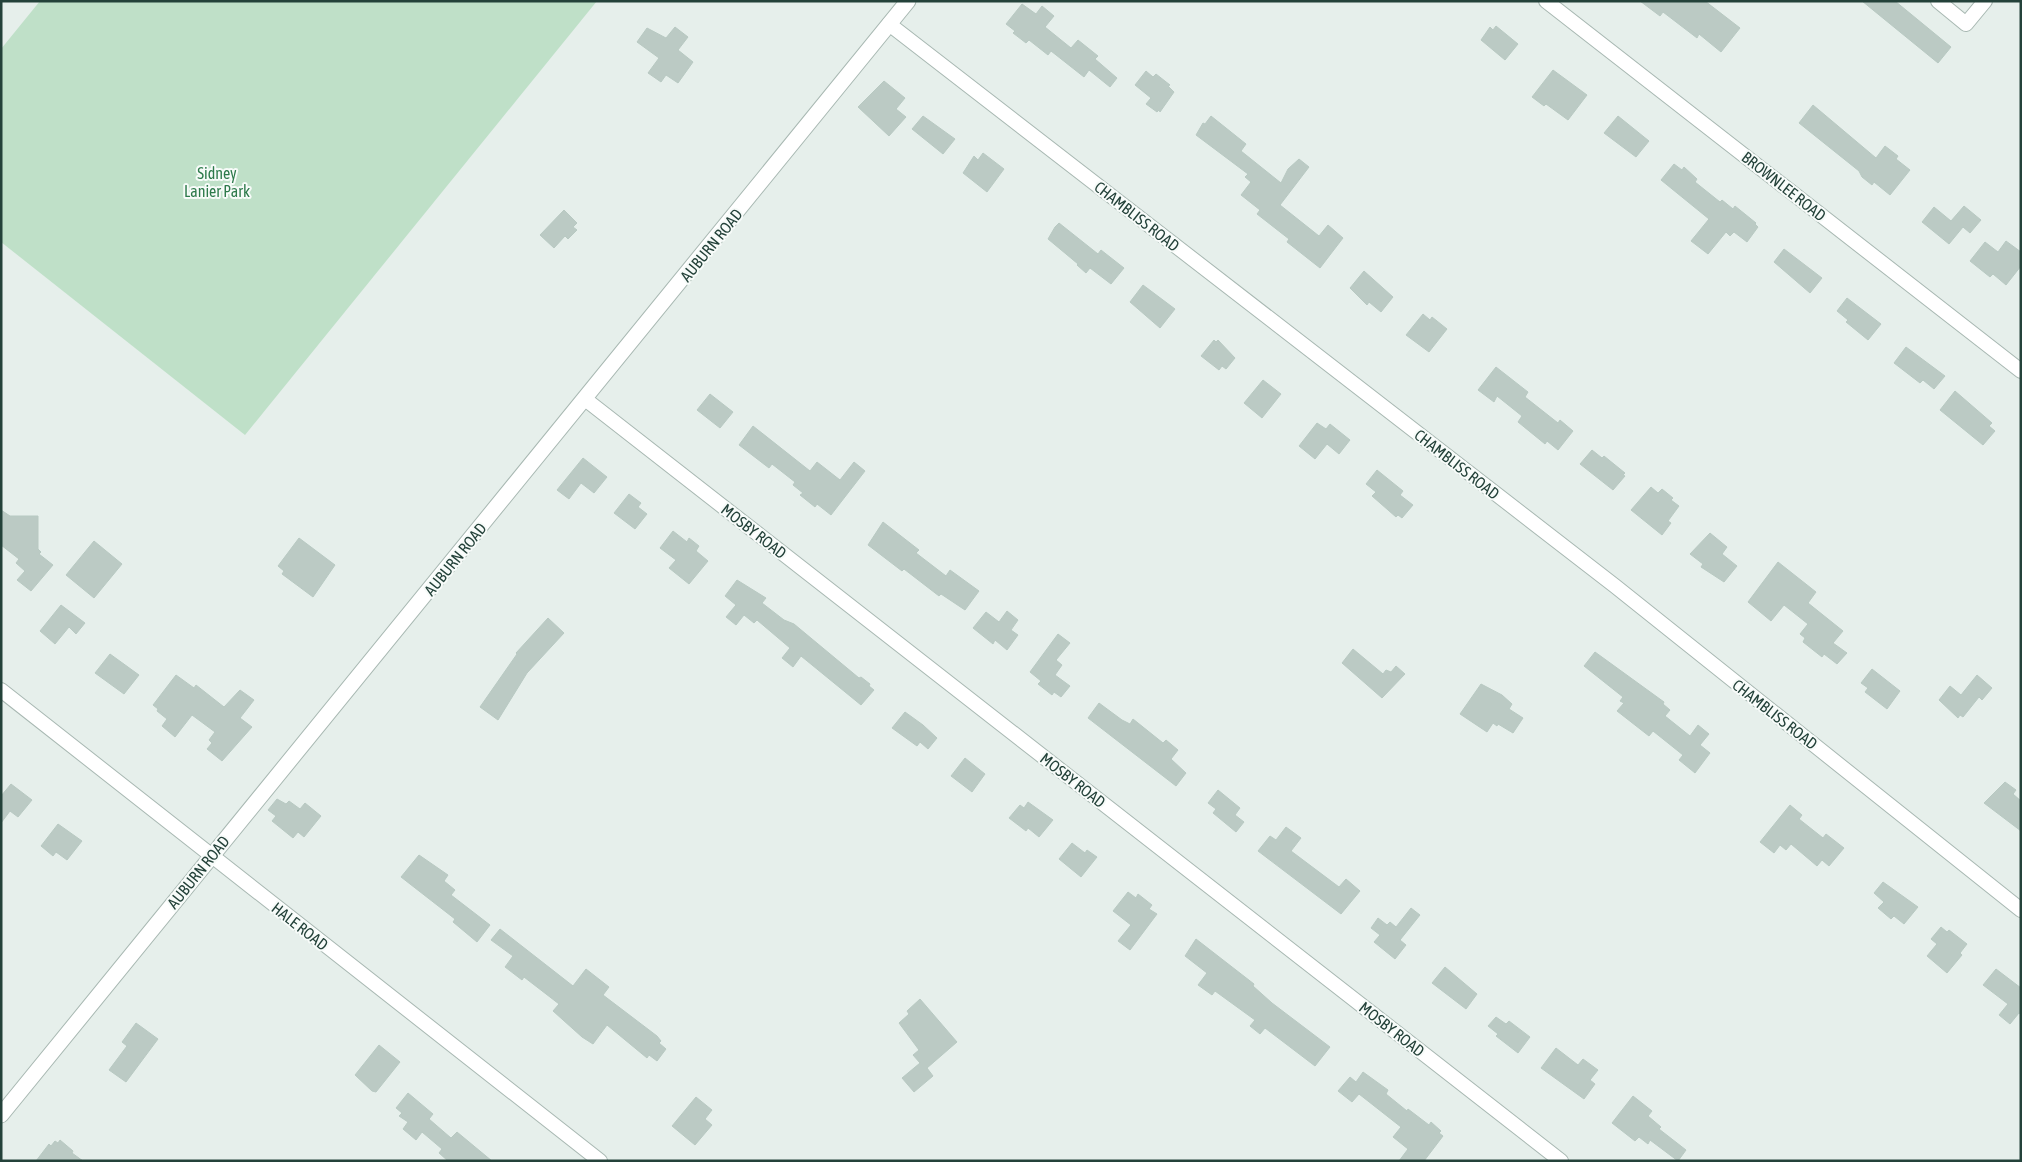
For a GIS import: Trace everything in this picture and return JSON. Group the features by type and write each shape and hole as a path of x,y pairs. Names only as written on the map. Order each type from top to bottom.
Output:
{"street":[{"name":"AUBURN ROAD","path":"1,1115 908,1"},
{"name":"BROWNLEE ROAD","path":"1546,1 2021,371"},
{"path":"1938,1 1966,24 1985,1"},
{"name":"CHAMBLISS ROAD","path":"889,24 1615,586 2021,910"},
{"name":"MOSBY ROAD","path":"585,400 1561,1161"},
{"name":"HALE ROAD","path":"1,690 600,1161"}],"green space":[{"name":"Sidney Lanier Park","path":"40,1 597,1 245,435 1,242 1,49"}],"building":[{"path":"1640,1 1705,1 1740,28 1721,52 1699,34 1697,38 1663,12 1660,16"},
{"path":"1862,1 1895,1 1951,47 1938,63"},
{"path":"1022,4 1036,14 1042,6 1054,16 1045,27 1071,48 1078,40 1098,56 1095,59 1117,78 1110,87 1089,70 1084,77 1051,51 1048,55 1029,40 1026,43 1013,33 1015,31 1006,24"},
{"path":"1496,26 1518,44 1505,60 1481,40 1490,27 1493,30"},
{"path":"675,27 688,37 678,50 693,62 678,83 666,75 661,82 648,73 659,58 637,42 647,28 666,38"},
{"path":"1553,70 1587,95 1568,120 1546,104 1544,106 1532,97"},
{"path":"1146,71 1153,77 1156,74 1170,85 1168,86 1174,92 1160,112 1146,104 1151,98 1135,85"},
{"path":"884,81 905,98 896,109 906,117 889,136 858,107"},
{"path":"1813,105 1876,158 1885,146 1898,156 1896,159 1910,170 1890,195 1874,182 1872,185 1862,177 1859,171 1799,123"},
{"path":"923,116 955,139 943,154 912,129"},
{"path":"1211,116 1246,144 1241,151 1281,183 1288,169 1299,159 1309,167 1280,205 1319,236 1328,225 1343,238 1320,268 1287,242 1289,239 1257,214 1260,210 1241,195 1251,182 1245,177 1248,174 1196,135 1203,123 1205,124"},
{"path":"1618,116 1649,141 1636,157 1604,133"},
{"path":"983,153 1004,169 987,192 963,173 974,156 978,160"},
{"path":"1674,164 1682,170 1684,167 1697,179 1695,182 1720,202 1722,200 1733,209 1735,206 1756,223 1758,227 1747,242 1734,232 1730,236 1726,232 1708,254 1691,241 1709,219 1661,180"},
{"path":"1964,206 1981,220 1970,233 1963,227 1949,244 1922,222 1934,207 1951,221"},
{"path":"564,210 577,223 573,227 577,230 568,239 565,236 554,248 540,235"},
{"path":"1059,223 1098,254 1101,250 1124,268 1111,284 1090,268 1086,273 1048,239"},
{"path":"2006,241 2021,252 2021,266 2006,285 1993,274 1990,277 1970,261 1985,242 1998,252"},
{"path":"1784,249 1822,278 1810,293 1774,262"},
{"path":"1364,271 1393,297 1381,312 1369,302 1367,305 1350,288"},
{"path":"1143,285 1175,309 1160,328 1130,302"},
{"path":"1847,298 1881,324 1868,340 1846,322 1848,320 1837,311"},
{"path":"1423,314 1430,320 1432,317 1447,329 1429,352 1406,335"},
{"path":"1214,340 1216,342 1218,340 1235,358 1226,369 1222,366 1219,370 1201,356"},
{"path":"1906,347 1945,376 1934,389 1923,380 1920,383 1894,363"},
{"path":"1496,367 1528,392 1525,397 1558,423 1560,420 1573,431 1558,450 1547,441 1545,444 1518,422 1522,416 1497,396 1494,402 1478,390"},
{"path":"1263,380 1281,394 1262,418 1244,403"},
{"path":"1955,391 1992,423 1989,426 1995,431 1983,445 1940,410"},
{"path":"710,394 733,412 720,428 697,410"},
{"path":"1317,423 1326,429 1330,424 1350,440 1339,454 1327,444 1315,459 1299,446"},
{"path":"753,426 810,471 817,462 840,480 854,462 865,471 831,515 817,504 815,507 800,495 803,493 793,485 795,482 772,464 769,468 739,445"},
{"path":"1592,450 1602,458 1604,456 1625,473 1623,475 1625,476 1613,490 1580,464"},
{"path":"583,458 607,477 594,493 581,483 569,499 557,490"},
{"path":"1377,470 1403,491 1400,495 1413,505 1402,518 1398,515 1396,517 1372,496 1376,492 1366,484"},
{"path":"1651,487 1658,493 1662,489 1679,506 1668,521 1671,523 1662,535 1631,510"},
{"path":"629,494 641,503 638,507 647,514 635,529 614,513"},
{"path":"1,510 10,516 38,516 38,549 41,552 39,554 53,565 31,591 17,580 25,571 16,563 19,559 1,545"},
{"path":"883,522 919,550 916,553 946,576 950,570 979,591 965,610 941,594 939,596 904,569 902,571 868,545"},
{"path":"673,531 687,542 689,538 699,546 696,551 708,561 689,584 669,568 676,560 660,548"},
{"path":"1710,533 1727,547 1722,554 1737,566 1724,582 1701,567 1703,564 1690,554"},
{"path":"299,538 335,565 313,597 282,574 284,571 278,566"},
{"path":"94,541 122,564 94,598 66,575"},
{"path":"1778,562 1816,592 1808,603 1843,631 1833,643 1847,653 1837,664 1824,654 1822,657 1803,642 1805,638 1800,634 1808,624 1784,605 1771,621 1748,602"},
{"path":"737,580 766,598 762,603 784,620 794,624 859,678 861,677 870,684 869,686 874,690 861,705 801,656 793,667 782,658 790,648 757,620 754,623 744,615 736,625 726,617 736,605 725,596"},
{"path":"61,605 85,623 76,634 69,627 55,644 40,631"},
{"path":"1007,611 1018,620 1011,630 1018,635 1007,650 995,640 993,644 973,628 986,612 999,622"},
{"path":"548,618 564,633 527,673 498,720 480,707 516,653"},
{"path":"1058,634 1070,643 1056,660 1062,665 1055,675 1070,686 1061,697 1054,692 1052,695 1038,684 1041,681 1030,672"},
{"path":"1353,649 1383,674 1386,670 1391,672 1396,666 1405,674 1382,698 1342,663"},
{"path":"1595,652 1664,702 1663,704 1670,710 1665,716 1690,736 1698,725 1709,734 1700,745 1710,753 1695,773 1679,760 1683,755 1653,731 1649,736 1617,711 1624,703 1620,701 1623,697 1584,666"},
{"path":"110,654 139,675 124,694 95,673"},
{"path":"1872,669 1900,691 1887,709 1865,692 1868,688 1861,683"},
{"path":"176,675 194,688 196,685 224,707 240,690 254,700 240,718 252,727 222,761 207,749 212,743 209,740 215,732 192,715 175,737 162,726 167,719 153,705"},
{"path":"1977,675 1992,688 1982,700 1979,697 1963,717 1960,715 1958,718 1939,700 1950,686 1961,695"},
{"path":"1481,684 1502,695 1512,704 1509,709 1523,718 1513,733 1493,723 1487,732 1460,714"},
{"path":"1099,703 1130,724 1133,719 1163,743 1166,740 1178,750 1171,759 1186,773 1176,786 1088,718"},
{"path":"905,712 937,738 928,749 920,742 917,746 892,728"},
{"path":"965,758 985,774 972,792 951,776"},
{"path":"2005,782 2016,790 2013,794 2021,801 2021,831 1984,803"},
{"path":"11,784 32,800 18,817 10,811 1,823 1,796"},
{"path":"1218,790 1240,808 1235,815 1244,822 1236,832 1213,813 1216,809 1208,803"},
{"path":"277,799 286,804 289,801 300,809 305,803 321,816 304,837 298,832 293,838 272,821 276,816 268,810"},
{"path":"1028,802 1053,820 1039,837 1028,828 1026,831 1009,818 1020,805 1024,808"},
{"path":"1790,805 1802,815 1799,819 1823,838 1826,834 1844,848 1829,866 1822,860 1817,866 1791,844 1786,850 1780,845 1774,853 1760,842"},
{"path":"58,824 82,841 67,860 56,852 53,856 41,846"},
{"path":"1286,827 1301,838 1291,851 1339,887 1346,879 1360,891 1341,914 1258,851 1270,836 1276,840"},
{"path":"1072,843 1085,853 1087,850 1097,857 1081,877 1059,859"},
{"path":"419,855 448,875 444,881 455,890 451,895 490,925 477,942 453,922 455,919 401,877"},
{"path":"1883,882 1918,907 1904,924 1894,916 1891,919 1878,908 1884,902 1874,893"},
{"path":"1128,892 1136,898 1138,894 1152,905 1149,909 1157,914 1130,950 1118,941 1131,925 1113,911"},
{"path":"1411,908 1420,915 1400,940 1406,945 1395,959 1374,942 1380,935 1371,928 1378,918 1387,925 1390,922 1396,927"},
{"path":"1941,927 1947,932 1949,930 1967,944 1960,953 1962,955 1947,973 1927,956 1937,944 1931,939"},
{"path":"500,929 573,986 586,969 609,987 603,995 661,1041 659,1043 666,1049 657,1061 649,1055 647,1058 607,1025 593,1044 582,1037 553,1011 559,1004 524,977 522,980 505,967 513,956 491,940"},
{"path":"1196,939 1254,984 1253,986 1272,1003 1330,1047 1315,1066 1265,1028 1260,1034 1250,1026 1255,1020 1215,991 1212,995 1198,985 1207,973 1185,956"},
{"path":"1445,967 1477,994 1466,1009 1432,983"},
{"path":"1996,969 2021,988 2021,1014 2019,1013 2010,1024 1999,1015 2008,1004 1983,985"},
{"path":"920,999 957,1042 927,1068 933,1076 914,1092 902,1078 920,1063 913,1055 919,1050 899,1023 909,1014 907,1011"},
{"path":"1496,1017 1506,1024 1509,1021 1530,1037 1518,1053 1496,1036 1498,1034 1488,1026"},
{"path":"136,1023 158,1039 126,1082 109,1070 127,1046 122,1042"},
{"path":"379,1045 400,1062 376,1092 372,1091 355,1075"},
{"path":"1556,1048 1578,1065 1583,1059 1598,1070 1590,1080 1595,1084 1584,1099 1541,1068"},
{"path":"1363,1072 1388,1090 1386,1094 1407,1111 1408,1109 1429,1125 1431,1122 1441,1131 1439,1133 1443,1136 1424,1161 1399,1161 1408,1149 1393,1137 1401,1127 1359,1094 1352,1102 1338,1091 1350,1077 1356,1082"},
{"path":"408,1093 433,1114 429,1119 451,1138 457,1132 492,1161 448,1161 439,1153 442,1149 422,1132 416,1140 403,1129 408,1122 399,1116 402,1113 396,1108"},
{"path":"1633,1096 1652,1111 1648,1116 1661,1127 1659,1129 1686,1150 1678,1161 1650,1140 1648,1144 1639,1137 1635,1141 1612,1123"},
{"path":"696,1097 712,1110 705,1119 712,1125 695,1145 672,1126"},
{"path":"60,1140 73,1151 72,1153 83,1161 36,1161 49,1144 51,1146 55,1141 58,1143"}]}
